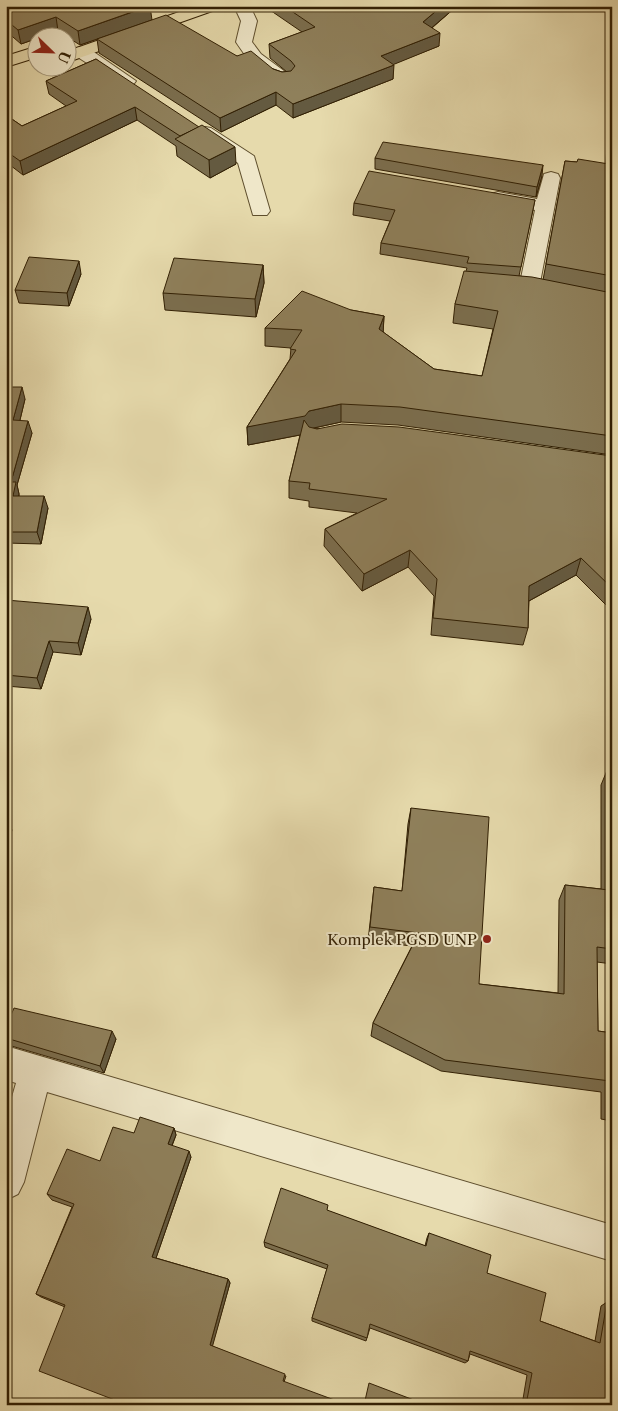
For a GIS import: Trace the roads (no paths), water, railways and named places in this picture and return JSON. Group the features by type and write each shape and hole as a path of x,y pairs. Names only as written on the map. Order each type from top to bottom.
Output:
{"highway":[{"path":"78,37 169,6"},
{"path":"78,53 212,6"},
{"path":"116,24 129,35"},
{"path":"6,62 28,54"},
{"path":"6,77 28,70"}],"street":[{"path":"242,6 250,21 244,42 255,58 284,80"},
{"path":"78,56 140,90"},
{"path":"189,122 247,160 260,211"},
{"path":"506,286 538,290 546,206 551,178"},
{"path":"478,194 546,206"},
{"path":"6,1182 21,1067 612,1243"}],"place":[{"name":"Komplek PGSD UNP","path":"487,939"}]}
